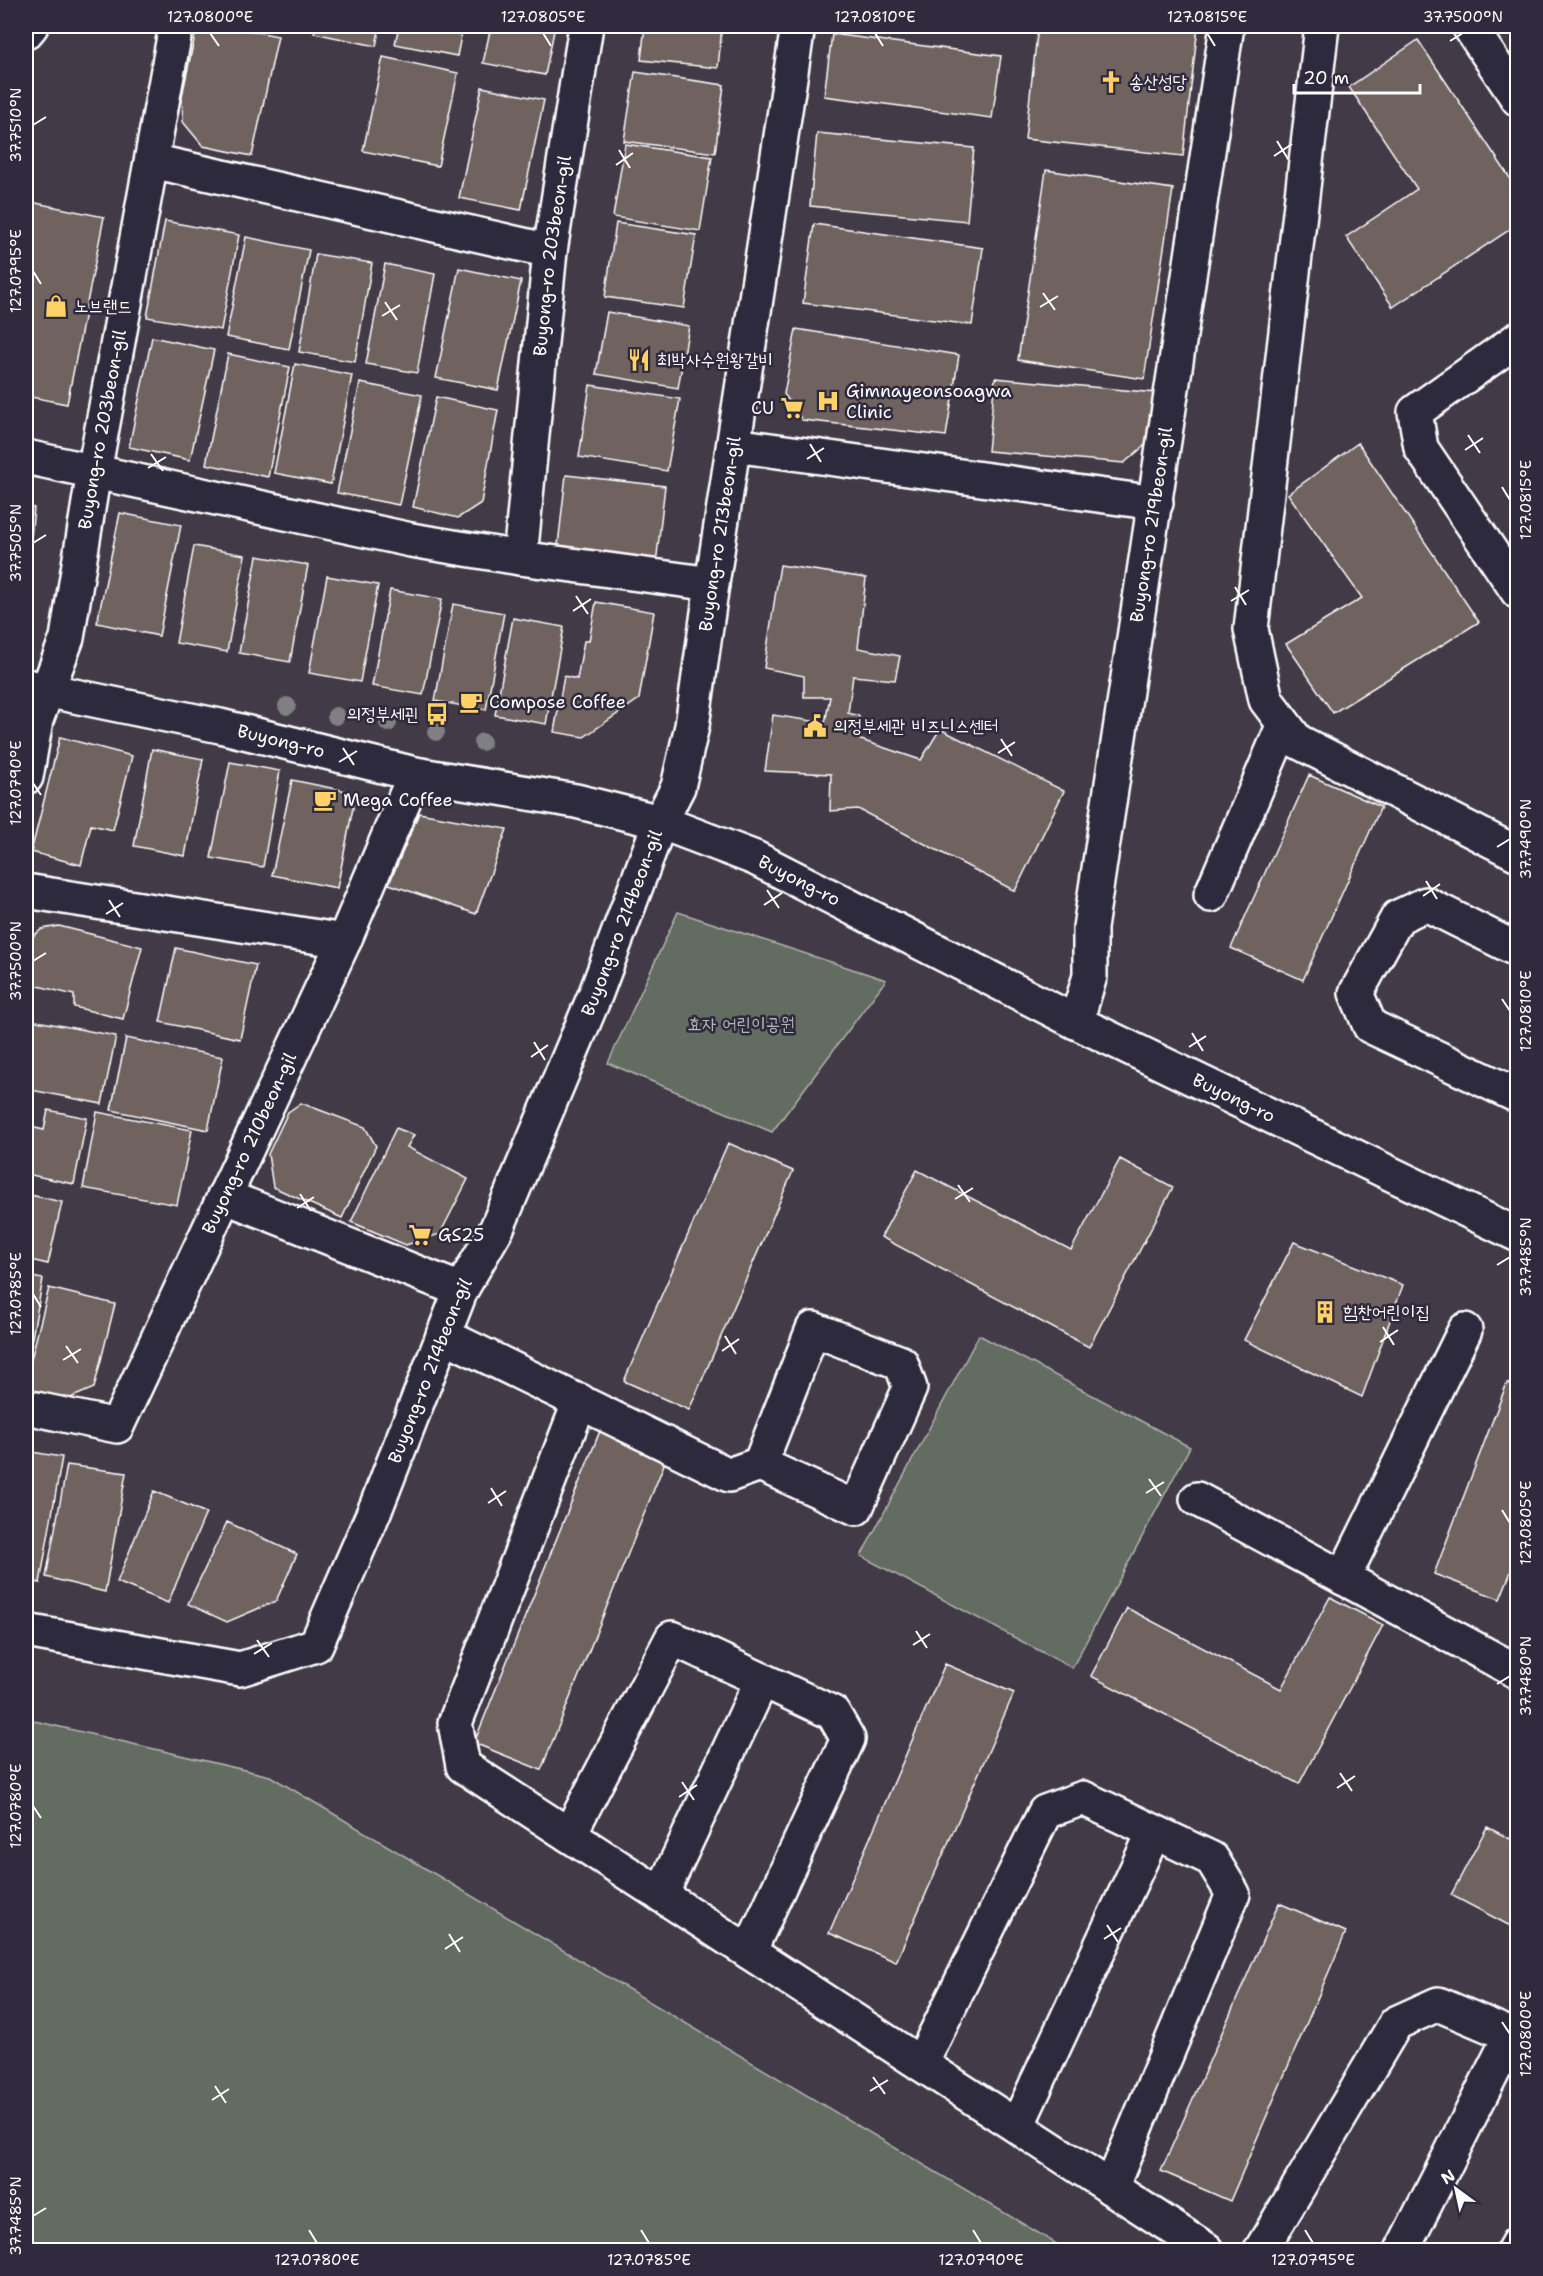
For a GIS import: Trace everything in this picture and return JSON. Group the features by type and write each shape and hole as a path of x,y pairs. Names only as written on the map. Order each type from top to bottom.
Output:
{"street":[{"path":"26,32 31,26"},
{"name":"Buyong-ro 203beon-gil","path":"26,777 36,720 36,688 67,638 94,472 176,26"},
{"name":"Buyong-ro 203beon-gil","path":"520,558 550,251 586,26"},
{"name":"Buyong-ro 213beon-gil","path":"660,822 678,787 692,726 798,26"},
{"name":"Buyong-ro 219beon-gil","path":"1076,1022 1090,976 1090,928 1227,26"},
{"path":"1322,26 1251,629 1266,700 1297,741 1518,854"},
{"path":"1469,26 1518,99"},
{"path":"152,161 550,251"},
{"path":"1518,339 1415,412 1421,448 1509,559 1518,592"},
{"path":"734,445 1156,503"},
{"path":"26,458 411,540 520,558 712,584"},
{"name":"Buyong-ro","path":"36,688 220,726 415,774 576,801 660,822 755,858 1076,1022 1518,1235"},
{"path":"1211,895 1284,724"},
{"name":"Buyong-ro 210beon-gil","path":"26,1407 117,1426 344,941 415,774"},
{"name":"Buyong-ro 214beon-gil","path":"26,1631 240,1669 316,1645 377,1505 461,1290 497,1228 596,993 660,822"},
{"path":"26,891 344,941"},
{"path":"1518,950 1426,904 1398,917 1356,993 1370,1026 1518,1096"},
{"path":"224,1196 461,1290"},
{"path":"443,1335 729,1475 760,1464 856,1508 910,1388 901,1363 813,1329 760,1464"},
{"path":"1343,1578 1465,1330"},
{"path":"580,1401 456,1723 463,1766 1208,2250"},
{"path":"1197,1499 1518,1672"},
{"path":"569,1835 672,1638 833,1713 848,1739 749,1952"},
{"path":"661,1895 762,1680"},
{"path":"921,2064 1045,1812 1083,1798 1212,1859 1233,1894 1111,2187"},
{"path":"1017,2127 1154,1832"},
{"path":"1262,2250 1396,2023 1438,2004 1514,2036 1402,2250"},
{"path":"1514,2250 1518,2243"}],"green space":[{"name":"효자 어린이공원","path":"678,912 886,980 772,1132 608,1063"},
{"path":"979,1335 1190,1447 1072,1668 861,1556"},
{"path":"26,1719 270,1776 1067,2250 26,2250"}],"building":[{"path":"197,26 227,26 278,36 252,156 203,146 183,122 182,96"},
{"path":"316,26 380,26 376,46 314,33"},
{"path":"399,26 463,26 457,56 395,44"},
{"path":"491,26 555,26 545,75 483,63"},
{"path":"645,26 722,26 718,68 641,60"},
{"path":"950,26 1015,26 1014,35"},
{"name":"송산성당","path":"1038,26 1198,26 1183,156 1025,139"},
{"path":"832,34 1001,56 992,118 824,96"},
{"path":"1418,40 1518,190 1518,224 1393,307 1346,237 1417,189 1349,87"},
{"path":"383,57 458,73 438,166 363,151"},
{"path":"635,72 724,85 715,153 624,141"},
{"path":"482,87 544,100 521,210 459,198"},
{"path":"817,133 974,148 967,221 810,206"},
{"path":"625,144 712,157 700,231 613,217"},
{"path":"1046,170 1173,189 1144,379 1018,360"},
{"name":"노브랜드","path":"26,201 104,217 67,404 26,396"},
{"path":"165,221 239,235 221,330 147,317"},
{"path":"616,223 696,235 684,308 605,297"},
{"path":"814,224 983,248 972,325 803,303"},
{"path":"246,237 309,250 289,349 226,337"},
{"path":"316,254 372,263 355,362 299,352"},
{"path":"385,264 435,274 417,373 366,364"},
{"path":"459,268 521,281 498,390 436,378"},
{"path":"607,312 689,326 678,388 596,374"},
{"path":"796,329 959,355 946,436 802,420 784,394"},
{"path":"152,337 214,350 190,460 129,447"},
{"path":"228,354 290,367 268,477 206,464"},
{"path":"295,364 352,375 331,484 274,473"},
{"path":"995,378 1156,393 1151,440 1124,463 988,451"},
{"path":"360,383 422,395 399,505 337,493"},
{"path":"590,385 680,399 667,471 579,457"},
{"path":"436,397 498,410 481,503 458,518 413,507"},
{"path":"1358,443 1479,622 1333,713 1286,644 1362,598 1288,494"},
{"path":"566,475 665,486 656,564 557,554"},
{"path":"26,506 34,508 26,587"},
{"path":"120,513 181,525 159,636 97,623"},
{"path":"194,546 245,555 227,652 176,643"},
{"path":"257,556 308,565 290,662 239,653"},
{"name":"의정부세관 비즈니스센터","path":"780,565 866,578 858,648 900,656 895,680 853,676 848,713 859,716 858,739 921,760 940,729 1064,791 1015,891 858,809 830,811 831,774 765,771 773,715 825,723 830,697 804,697 804,676 764,668"},
{"path":"327,576 378,585 360,682 309,673"},
{"path":"390,590 442,599 423,695 372,686"},
{"path":"596,602 654,612 639,699 584,737 554,732 564,676 577,679 584,641 589,641"},
{"path":"453,604 504,613 486,710 435,701"},
{"path":"513,618 564,627 546,724 495,715"},
{"path":"60,737 132,756 113,830 91,825 81,865 31,852"},
{"path":"152,749 203,759 185,856 134,846"},
{"path":"230,762 280,771 263,867 211,858"},
{"path":"1309,775 1381,807 1303,980 1231,948"},
{"path":"292,780 356,793 337,888 272,875"},
{"path":"419,813 507,829 476,914 389,884"},
{"path":"59,926 142,947 123,1019 74,1007 74,995 26,983 26,942 42,929"},
{"path":"176,948 256,965 240,1039 160,1022"},
{"path":"26,1019 116,1036 102,1104 26,1089"},
{"path":"126,1038 223,1057 208,1130 111,1110"},
{"path":"301,1103 365,1127 376,1146 342,1218 273,1187 268,1154 288,1112"},
{"path":"48,1110 87,1118 74,1184 26,1174 26,1126 44,1130"},
{"path":"97,1112 192,1130 177,1205 83,1188"},
{"path":"396,1128 414,1135 407,1147 468,1179 440,1234 406,1245 351,1222"},
{"path":"728,1143 793,1171 689,1410 624,1381"},
{"path":"1120,1159 1173,1187 1089,1347 881,1237 917,1170 1071,1250"},
{"path":"26,1194 62,1202 48,1264 26,1259"},
{"name":"힘찬어린이집","path":"1294,1242 1403,1285 1362,1397 1244,1340"},
{"path":"26,1276 43,1279 26,1370"},
{"path":"49,1288 115,1304 94,1388 68,1399 26,1388 26,1379"},
{"path":"1507,1383 1518,1387 1518,1554 1500,1599 1434,1574"},
{"path":"602,1426 669,1452 541,1770 474,1743"},
{"path":"26,1451 62,1457 40,1583 26,1580"},
{"path":"67,1465 126,1473 105,1592 46,1577"},
{"path":"154,1491 206,1513 168,1603 117,1582"},
{"path":"227,1522 297,1554 276,1601 227,1622 188,1604"},
{"path":"1330,1597 1383,1625 1299,1784 1091,1676 1127,1608 1281,1689"},
{"path":"945,1664 1014,1693 896,1962 829,1933"},
{"path":"1487,1827 1518,1843 1518,1930 1451,1895"},
{"path":"1279,1903 1346,1932 1230,2201 1161,2171"}],"place":[{"name":"송산성당","path":"1111,82"},
{"name":"노브랜드","path":"56,306"},
{"name":"최박사수원왕갈비","path":"639,360"},
{"name":"Gimnayeonsoagwa Clinic","path":"828,401"},
{"name":"CU","path":"792,408"},
{"name":"Compose Coffee","path":"471,702"},
{"name":"의정부세괸","path":"437,714"},
{"name":"의정부세관 비즈니스센터","path":"815,726"},
{"name":"Mega Coffee","path":"325,800"},
{"name":"GS25","path":"420,1235"},
{"name":"힘찬어린이집","path":"1325,1312"}]}
